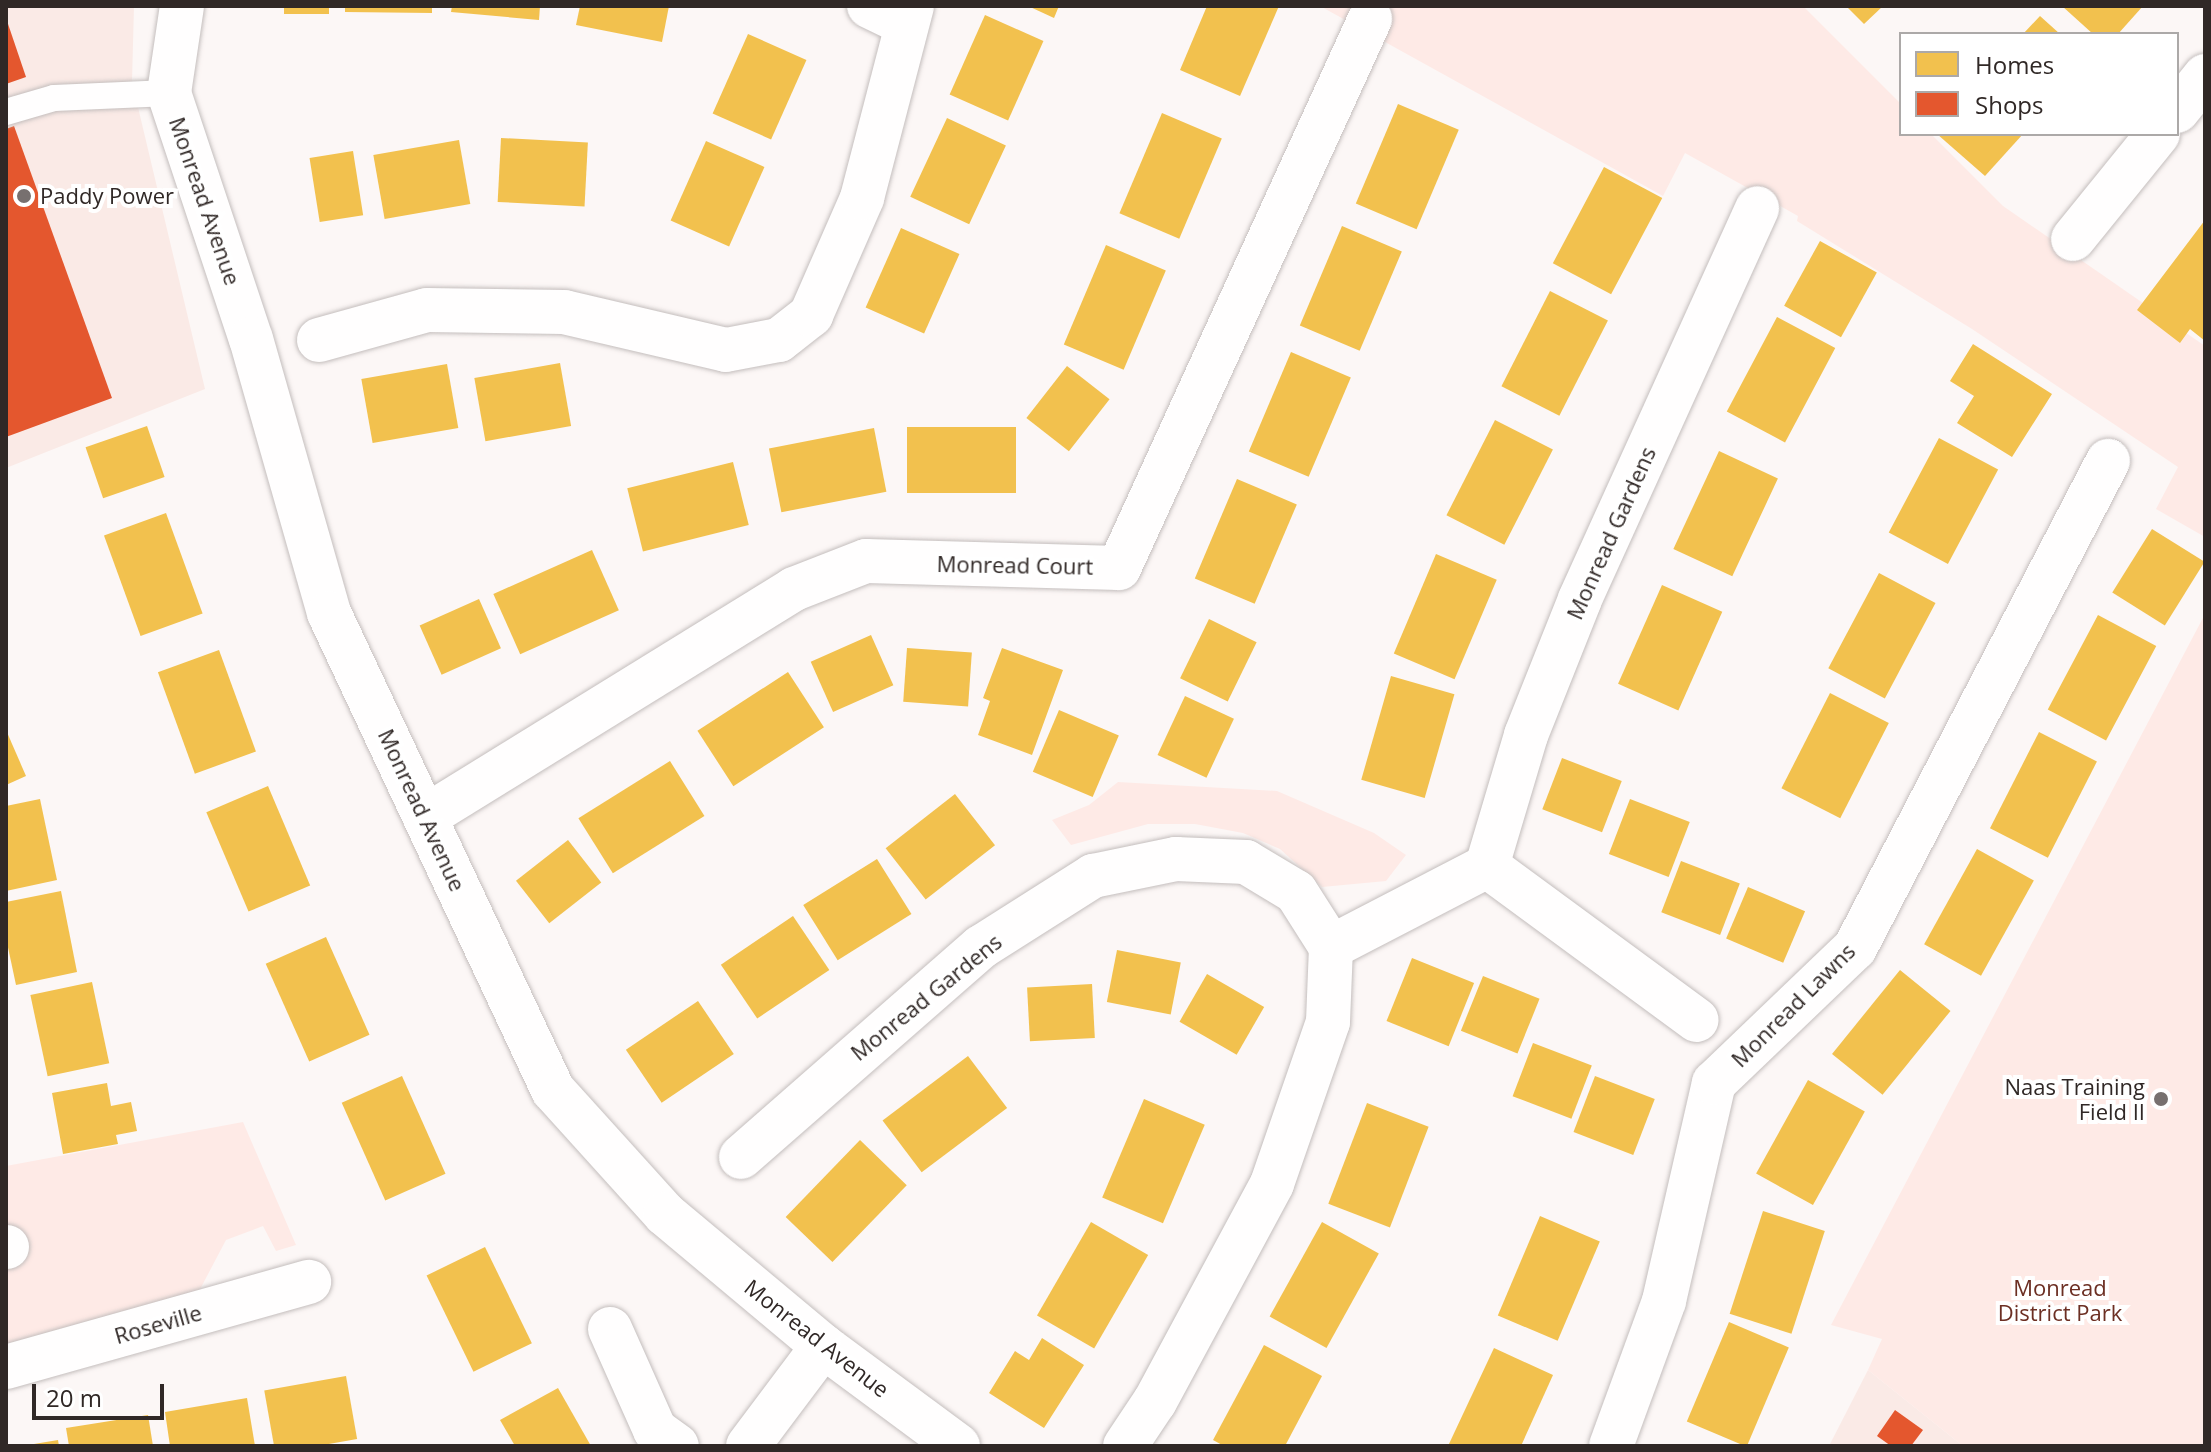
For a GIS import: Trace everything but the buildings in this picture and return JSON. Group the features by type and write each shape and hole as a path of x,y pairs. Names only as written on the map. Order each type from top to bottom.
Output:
{"street":[{"name":"Monread Avenue","path":"182,6 169,93 251,339 329,613 553,1090 665,1214 823,1346 958,1446"},
{"path":"319,340 427,310 564,312 726,350 779,340 811,315 862,198 896,12"},
{"name":"Monread Court","path":"425,817 794,589 866,561 1119,568 1370,19"},
{"path":"2179,108 2205,76"},
{"path":"2073,239 2156,136"},
{"name":"Monread Gardens","path":"1487,866 1526,735 1580,599 1757,208"},
{"name":"Monread Lawns","path":"1611,1446 1664,1301 1714,1083 1855,948 2108,461"},
{"name":"Monread Gardens","path":"741,1157 981,947 1093,876 1176,859 1246,862 1296,892 1331,947"},
{"path":"1125,1446 1155,1401 1272,1184 1328,1022 1331,947 1487,866 1697,1020"},
{"name":"Roseville","path":"6,1367 309,1282"},
{"path":"610,1329 655,1430 677,1446"},
{"path":"748,1446 823,1346"}],"lane":[{"path":"6,112 54,98 169,93"}],"shaded area":[{"path":"6,6 134,6 132,82 205,389 6,468"},
{"path":"1868,1370 1963,1446 1829,1446"}],"green space":[{"path":"1320,6 1803,6 1899,102 1899,136 1933,136 2003,206 2205,346 2205,537 2156,509 2178,467 1972,329 1797,221 1798,216 1685,153 1663,196"},
{"name":"Monread District Park","path":"2205,614 2205,1446 1963,1446 1868,1370 1882,1339 1831,1325"},
{"path":"1118,782 1277,791 1374,833 1406,855 1386,881 1322,887 1280,849 1243,833 1195,824 1148,824 1071,845 1052,820 1089,805"},
{"path":"243,1122 296,1245 276,1251 263,1226 226,1240 197,1295 6,1349 6,1166"}],"place":[{"name":"Paddy Power","path":"24,196"},
{"name":"Naas Training Field II","path":"2161,1099"}]}
